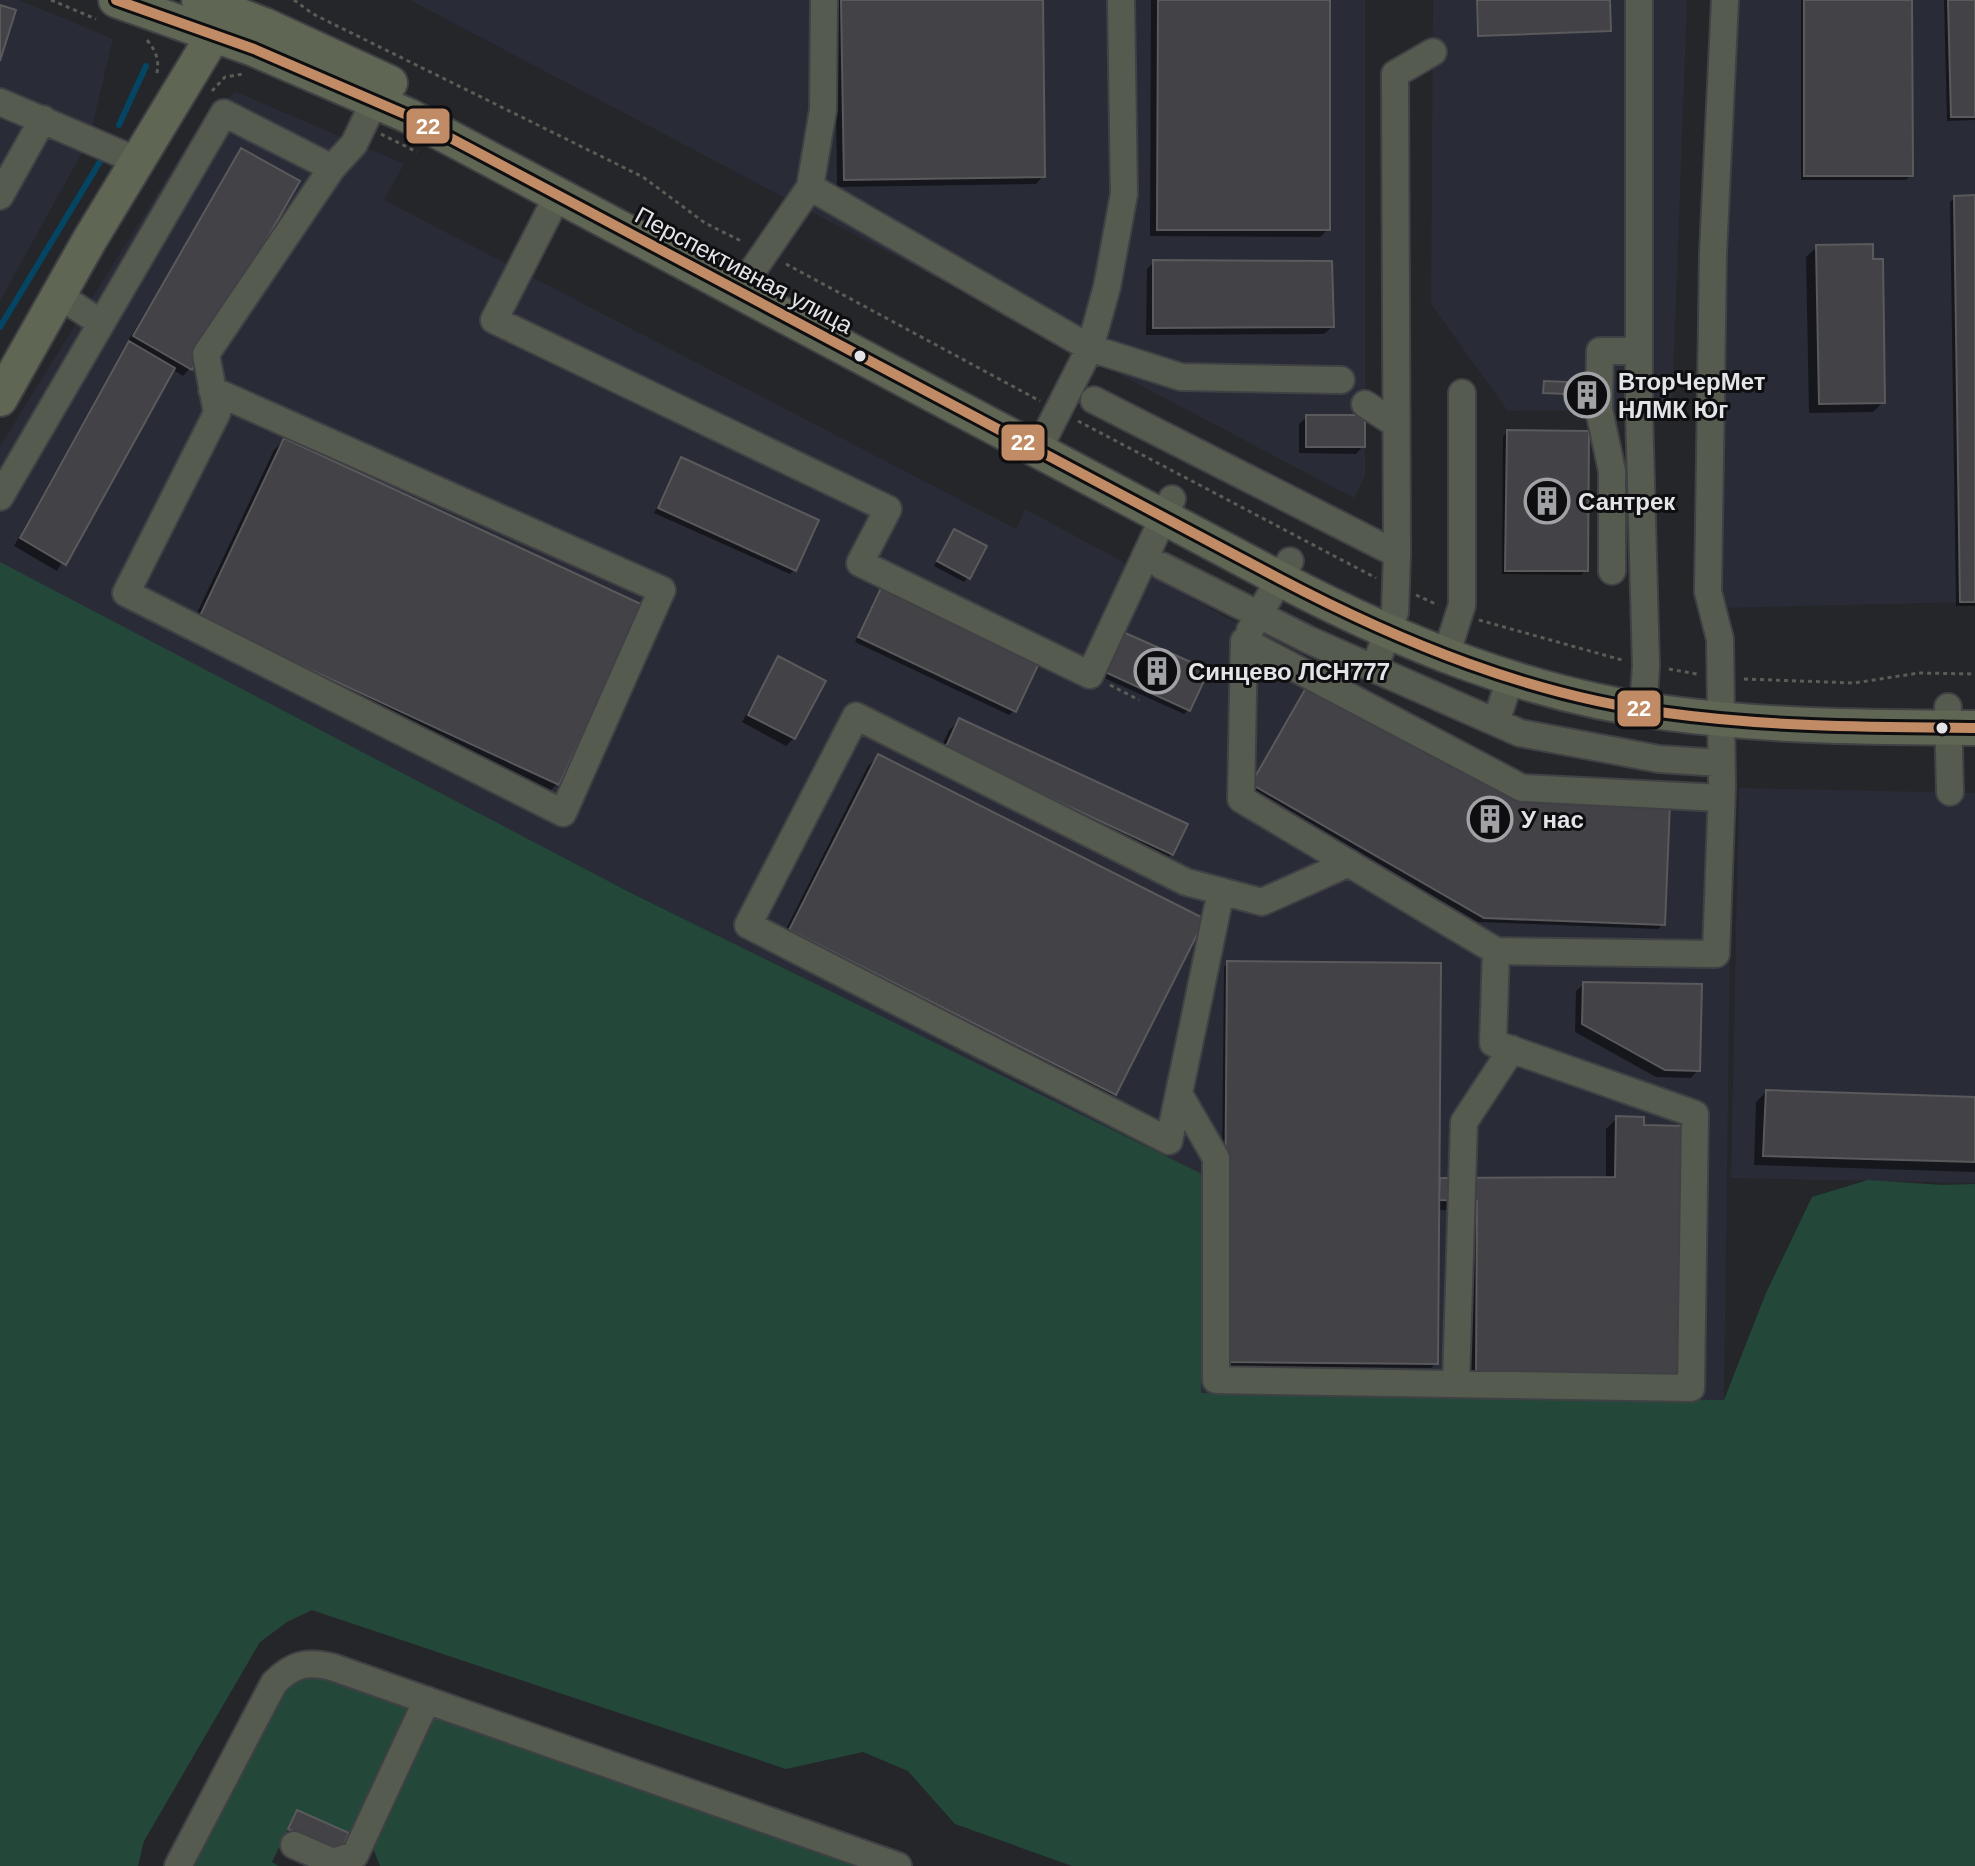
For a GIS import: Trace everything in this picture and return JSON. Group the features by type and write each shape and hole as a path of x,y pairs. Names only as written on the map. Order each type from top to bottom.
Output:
{"main road":[{"name":"Перспективная улица","path":"108,10 218,12 372,73 751,273 1042,441"},
{"name":"Перспективная улица","path":"218,12 375,100 1042,441 1285,570 1391,622 1449,644 1511,676 1721,709 1790,704 1962,717"},
{"path":"0,399 138,161 218,12"},
{"name":"Перспективная улица","path":"1449,644 1555,668 1644,699"}],"lane":[{"path":"751,273 810,187 823,110 824,0"},
{"path":"1042,441 1090,348 1107,287 1124,194 1121,0"},
{"path":"1639,0 1639,351 1644,699"},
{"path":"1285,570 1244,641 1241,799 1496,951 1716,954 1721,798 1720,639 1708,592 1713,254 1725,0"},
{"path":"1374,669 1391,622 1397,554 1395,74 1433,52"},
{"path":"212,390 662,590 563,813 126,593 217,413 212,390 206,354 332,168 354,144 375,100"},
{"path":"0,102 138,161"},
{"path":"0,497 224,113 332,168"},
{"path":"0,196 43,119"},
{"path":"810,187 1090,348 1181,377 1341,380"},
{"path":"559,193 494,320 888,509 860,563 1090,675 1168,508"},
{"path":"60,296 101,323"},
{"path":"1612,571 1612,471 1599,410 1600,351 1639,351"},
{"path":"1449,644 1462,605 1462,393"},
{"path":"1094,400 1397,554"},
{"path":"1365,404 1396,424"},
{"path":"1162,566 1259,616 1520,733 1659,759 1721,763"},
{"path":"1244,641 1522,788 1721,798"},
{"path":"1496,722 1511,676"},
{"path":"1221,891 1169,1141 748,925 856,716 1186,882 1221,891 1262,902 1349,863"},
{"path":"1950,792 1962,717"},
{"path":"1179,1094 1216,1158 1216,1380 1691,1388 1695,1114 1493,1043 1496,951"},
{"path":"1456,1384 1464,1122 1512,1049"},
{"path":"178,1866 274,1683 293,1666 332,1667 898,1866"},
{"path":"294,1845 333,1862 355,1855 427,1700"}],"path":[{"path":"51,0 108,10"},
{"path":"136,35 147,40 155,50 159,66 155,83"},
{"path":"211,91 225,77 253,75"},
{"path":"1090,675 1139,700"}],"shaded area":[{"path":"0,0 19,0 113,39 89,140 0,301"},
{"path":"410,0 1365,0 1365,476 1354,498"},
{"path":"1433,0 1687,0 1672,409 1508,411 1431,304"},
{"path":"1735,0 1975,0 1975,602 1719,608"},
{"path":"236,92 404,164 384,200 1016,529 1025,509 1467,747 1541,782 1732,789 1724,1400 1201,1393 1201,1174 631,893 0,563 0,446 208,112"},
{"path":"1739,788 1975,793 1975,1183 1731,1178"}],"green space":[{"path":"0,562 631,893 1202,1174 1201,1393 1724,1400 1766,1293 1812,1197 1868,1180 1975,1184 1975,1866 1072,1866 955,1824 908,1771 863,1752 786,1769 312,1610 287,1622 260,1642 144,1841 138,1866 0,1866"},
{"path":"307,1669 412,1701 413,1717 352,1834 297,1810 272,1862 279,1866 182,1866 276,1687"},
{"path":"427,1713 891,1866 380,1866 371,1843"}],"building":[{"path":"841,0 1043,0 1045,177 844,180"},
{"path":"1158,0 1330,0 1330,230 1157,230"},
{"path":"1477,0 1610,0 1611,31 1478,36"},
{"path":"1804,0 1912,0 1913,176 1804,176"},
{"path":"1948,0 1975,0 1975,117 1951,117"},
{"path":"0,5 16,10 0,61"},
{"path":"241,148 300,181 192,370 133,336"},
{"path":"1975,195 1975,602 1960,602 1954,196"},
{"path":"1873,244 1873,259 1883,259 1885,403 1819,404 1816,245"},
{"path":"1153,260 1332,261 1334,327 1153,328"},
{"path":"129,341 175,368 66,565 20,538"},
{"path":"1544,381 1567,382 1567,394 1543,393"},
{"name":"ВторЧерМет НЛМК Юг","path":"1592,381 1593,400 1581,400 1581,382"},
{"path":"1306,415 1365,415 1365,447 1306,447"},
{"name":"Сантрек","path":"1507,430 1589,431 1588,571 1505,571"},
{"path":"284,438 643,605 559,785 199,618"},
{"path":"681,457 819,520 796,571 658,508"},
{"path":"954,529 987,546 970,579 937,561"},
{"path":"882,586 1040,661 1016,712 858,637"},
{"name":"Синцево ЛСН777","path":"1123,632 1209,670 1190,711 1105,672"},
{"path":"778,656 826,681 795,739 748,715"},
{"name":"У нас","path":"1307,686 1518,797 1670,803 1665,925 1484,918 1251,784"},
{"path":"959,718 1188,824 1173,855 945,749"},
{"path":"878,754 1205,919 1116,1095 789,930"},
{"path":"1227,961 1441,963 1438,1364 1224,1362"},
{"path":"1583,982 1702,984 1700,1071 1665,1070 1582,1024"},
{"path":"1766,1090 1975,1097 1975,1162 1763,1156"},
{"path":"1616,1116 1644,1117 1644,1125 1686,1126 1684,1376 1476,1374 1477,1201 1439,1200 1440,1178 1615,1177"},
{"path":"297,1810 349,1833 340,1853 288,1829"}],"waterway":[{"path":"119,125 146,66"},
{"path":"0,327 101,160"}],"transit line":[{"name":"22","path":"116,0 254,49 409,116 1280,579 1419,645 1516,680 1566,694 1667,713 1782,724 1975,728"}],"place":[{"name":"ВторЧерМет НЛМК Юг","path":"1587,395"},
{"name":"Сантрек","path":"1547,501"},
{"name":"Синцево ЛСН777","path":"1157,671"},
{"name":"У нас","path":"1490,819"}]}
